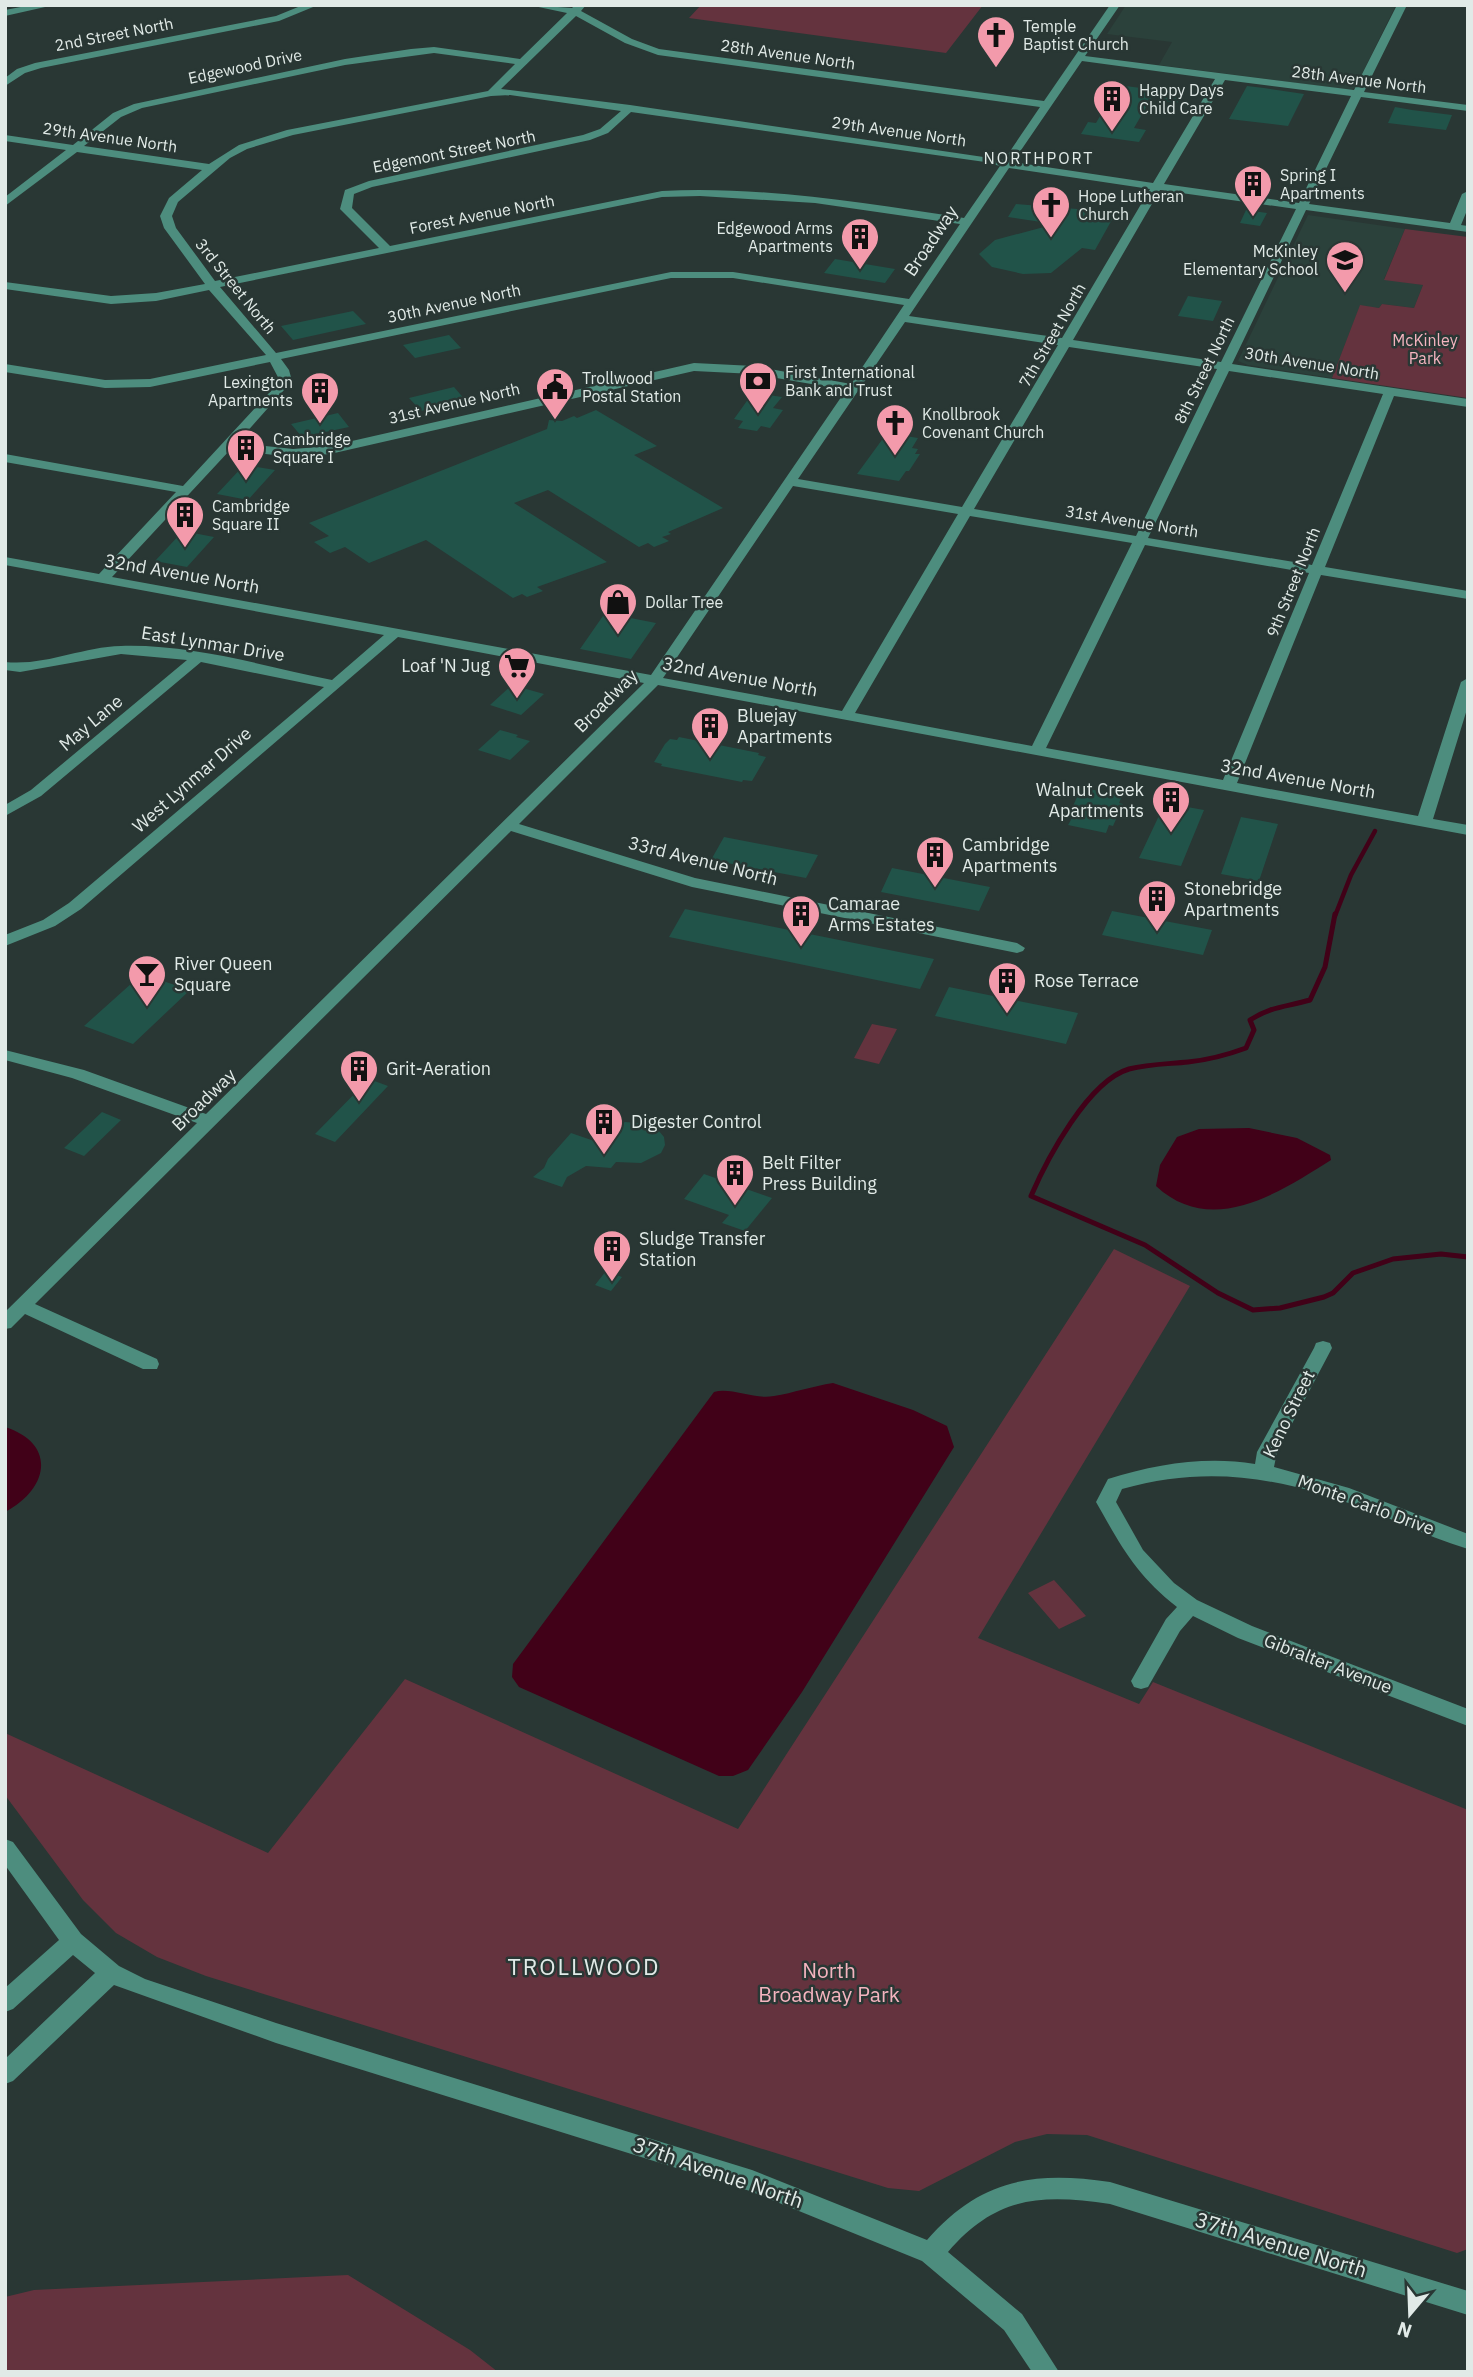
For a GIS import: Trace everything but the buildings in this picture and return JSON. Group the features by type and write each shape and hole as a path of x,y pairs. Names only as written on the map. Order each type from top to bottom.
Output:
{"street":[{"path":"5,13 48,5"},
{"name":"2nd Street North","path":"5,83 21,71 39,65 279,18 313,5"},
{"name":"28th Avenue North","path":"534,5 578,8 637,47 658,52 1047,105"},
{"name":"Broadway","path":"5,1323 654,681 1115,5"},
{"name":"8th Street North","path":"1037,751 1223,366 1402,5"},
{"path":"491,93 578,8"},
{"name":"Edgewood Drive","path":"5,203 117,115 138,106 345,62 434,50 522,62"},
{"name":"28th Avenue North","path":"1079,58 1468,108"},
{"name":"7th Street North","path":"846,716 1221,77"},
{"name":"29th Avenue North","path":"491,93 510,92 630,108 1157,187 1468,229"},
{"name":"3rd Street North","path":"102,579 285,381 283,370 274,358 251,328 213,287 170,228 166,216 173,200 226,156 243,147 291,132 491,93"},
{"name":"Edgemont Street North","path":"387,250 346,209 349,192 369,184 586,138 604,131 630,108"},
{"name":"29th Avenue North","path":"5,138 211,168"},
{"name":"Forest Avenue North","path":"5,285 111,300 156,297 662,194 696,191 762,194 967,222"},
{"path":"1454,227 1468,194"},
{"name":"30th Avenue North","path":"5,368 123,385 194,375 671,275 733,275 911,303"},
{"name":"30th Avenue North","path":"902,318 1468,403"},
{"name":"31st Avenue North","path":"227,446 293,453 330,450 694,367 717,366 854,388"},
{"name":"9th Street North","path":"1228,786 1390,391"},
{"path":"5,458 186,490"},
{"name":"31st Avenue North","path":"790,482 1468,595"},
{"name":"32nd Avenue North","path":"5,561 1468,830"},
{"name":"West Lynmar Drive","path":"5,941 50,923 75,906 395,633"},
{"name":"East Lynmar Drive","path":"9,671 114,650 153,650 332,684"},
{"name":"May Lane","path":"5,812 45,786 197,658"},
{"path":"1424,822 1468,682"},
{"name":"33rd Avenue North","path":"507,825 665,875 1017,948"},
{"path":"5,1055 78,1074 209,1121"},
{"path":"24,1306 150,1364"},
{"name":"Keno Street","path":"1190,1606 1150,1571 1122,1534 1106,1502 1115,1484 1176,1469 1207,1467 1264,1471 1267,1452 1323,1348"},
{"name":"Monte Carlo Drive","path":"1264,1471 1322,1487 1468,1542"},
{"path":"1141,1681 1173,1625 1190,1606"},
{"name":"Gibralter Avenue","path":"1190,1606 1245,1632 1468,1718"},
{"name":"37th Avenue North","path":"5,1848 73,1941 111,1973 171,1999 752,2181 931,2253 949,2230 988,2201 1021,2190 1084,2188 1110,2193 1468,2303"},
{"path":"5,2002 73,1941"},
{"path":"5,2074 111,1973"},
{"path":"931,2253 1013,2322 1047,2372"}],"shaded area":[{"path":"1126,5 1396,5 1355,88 1350,90 1159,65 1172,42 1107,34"},
{"name":"McKinley Elementary School","path":"1308,215 1405,229 1384,279 1423,285 1414,308 1382,304 1379,308 1360,306 1332,378 1248,365 1238,361"},
{"path":"1249,1128 1297,1138 1330,1155 1331,1160 1268,1196 1223,1209 1200,1208 1178,1201 1156,1186 1160,1165 1177,1137 1199,1129"},
{"path":"833,1383 913,1410 947,1426 954,1447 802,1692 748,1770 733,1776 719,1776 519,1687 512,1677 513,1664 714,1392 728,1391 766,1397"},
{"path":"5,1427 33,1444 40,1456 41,1468 31,1492 5,1512"}],"green space":[{"path":"701,5 983,5 946,53 689,18"},
{"name":"McKinley Park","path":"1405,229 1468,237 1468,398 1332,378 1360,305 1379,308 1382,304 1414,308 1423,285 1384,280"},
{"path":"872,1024 897,1029 879,1064 854,1058"},
{"name":"North Broadway Park","path":"1114,1249 1190,1286 978,1638 1139,1704 1153,1682 1468,1810 1468,2249 1457,2253 1087,2135 1047,2134 1015,2142 919,2191 888,2188 206,1976 157,1957 116,1933 83,1900 5,1795 5,1733 268,1853 405,1679 738,1829"},
{"path":"1054,1580 1086,1616 1059,1629 1028,1593"},
{"path":"348,2275 470,2350 498,2372 5,2372 5,2297 34,2290"}],"waterway":[{"path":"1335,916 1351,875 1375,831"},
{"path":"1335,914 1325,967 1310,1000 1272,1009 1250,1020 1254,1030 1246,1048 1203,1060 1136,1067 1114,1076 1084,1105 1071,1123 1047,1162 1031,1196 1145,1245 1218,1293 1253,1310 1280,1308 1324,1297 1333,1293 1353,1273 1393,1259 1441,1254 1468,1257"}],"place":[{"name":"Temple Baptist Church","path":"996,69"},
{"name":"Happy Days Child Care","path":"1112,133"},
{"name":"Spring I Apartments","path":"1253,218"},
{"name":"Hope Lutheran Church","path":"1051,239"},
{"name":"Edgewood Arms Apartments","path":"860,271"},
{"name":"McKinley Elementary School","path":"1345,294"},
{"name":"First International Bank and Trust","path":"758,415"},
{"name":"Trollwood Postal Station","path":"555,421"},
{"name":"Lexington Apartments","path":"320,425"},
{"name":"Knollbrook Covenant Church","path":"895,457"},
{"name":"Cambridge Square I","path":"246,482"},
{"name":"Cambridge Square II","path":"185,549"},
{"name":"Dollar Tree","path":"618,636"},
{"name":"Loaf 'N Jug","path":"517,700"},
{"name":"Bluejay Apartments","path":"710,760"},
{"name":"Walnut Creek Apartments","path":"1171,834"},
{"name":"Cambridge Apartments","path":"935,889"},
{"name":"Stonebridge Apartments","path":"1157,933"},
{"name":"Camarae Arms Estates","path":"801,948"},
{"name":"River Queen Square","path":"147,1008"},
{"name":"Rose Terrace","path":"1007,1015"},
{"name":"Grit-Aeration","path":"359,1103"},
{"name":"Digester Control","path":"604,1156"},
{"name":"Belt Filter Press Building","path":"735,1207"},
{"name":"Sludge Transfer Station","path":"612,1283"}],"district":[{"name":"NORTHPORT","path":"1039,158"},
{"name":"TROLLWOOD","path":"584,1967"}]}
